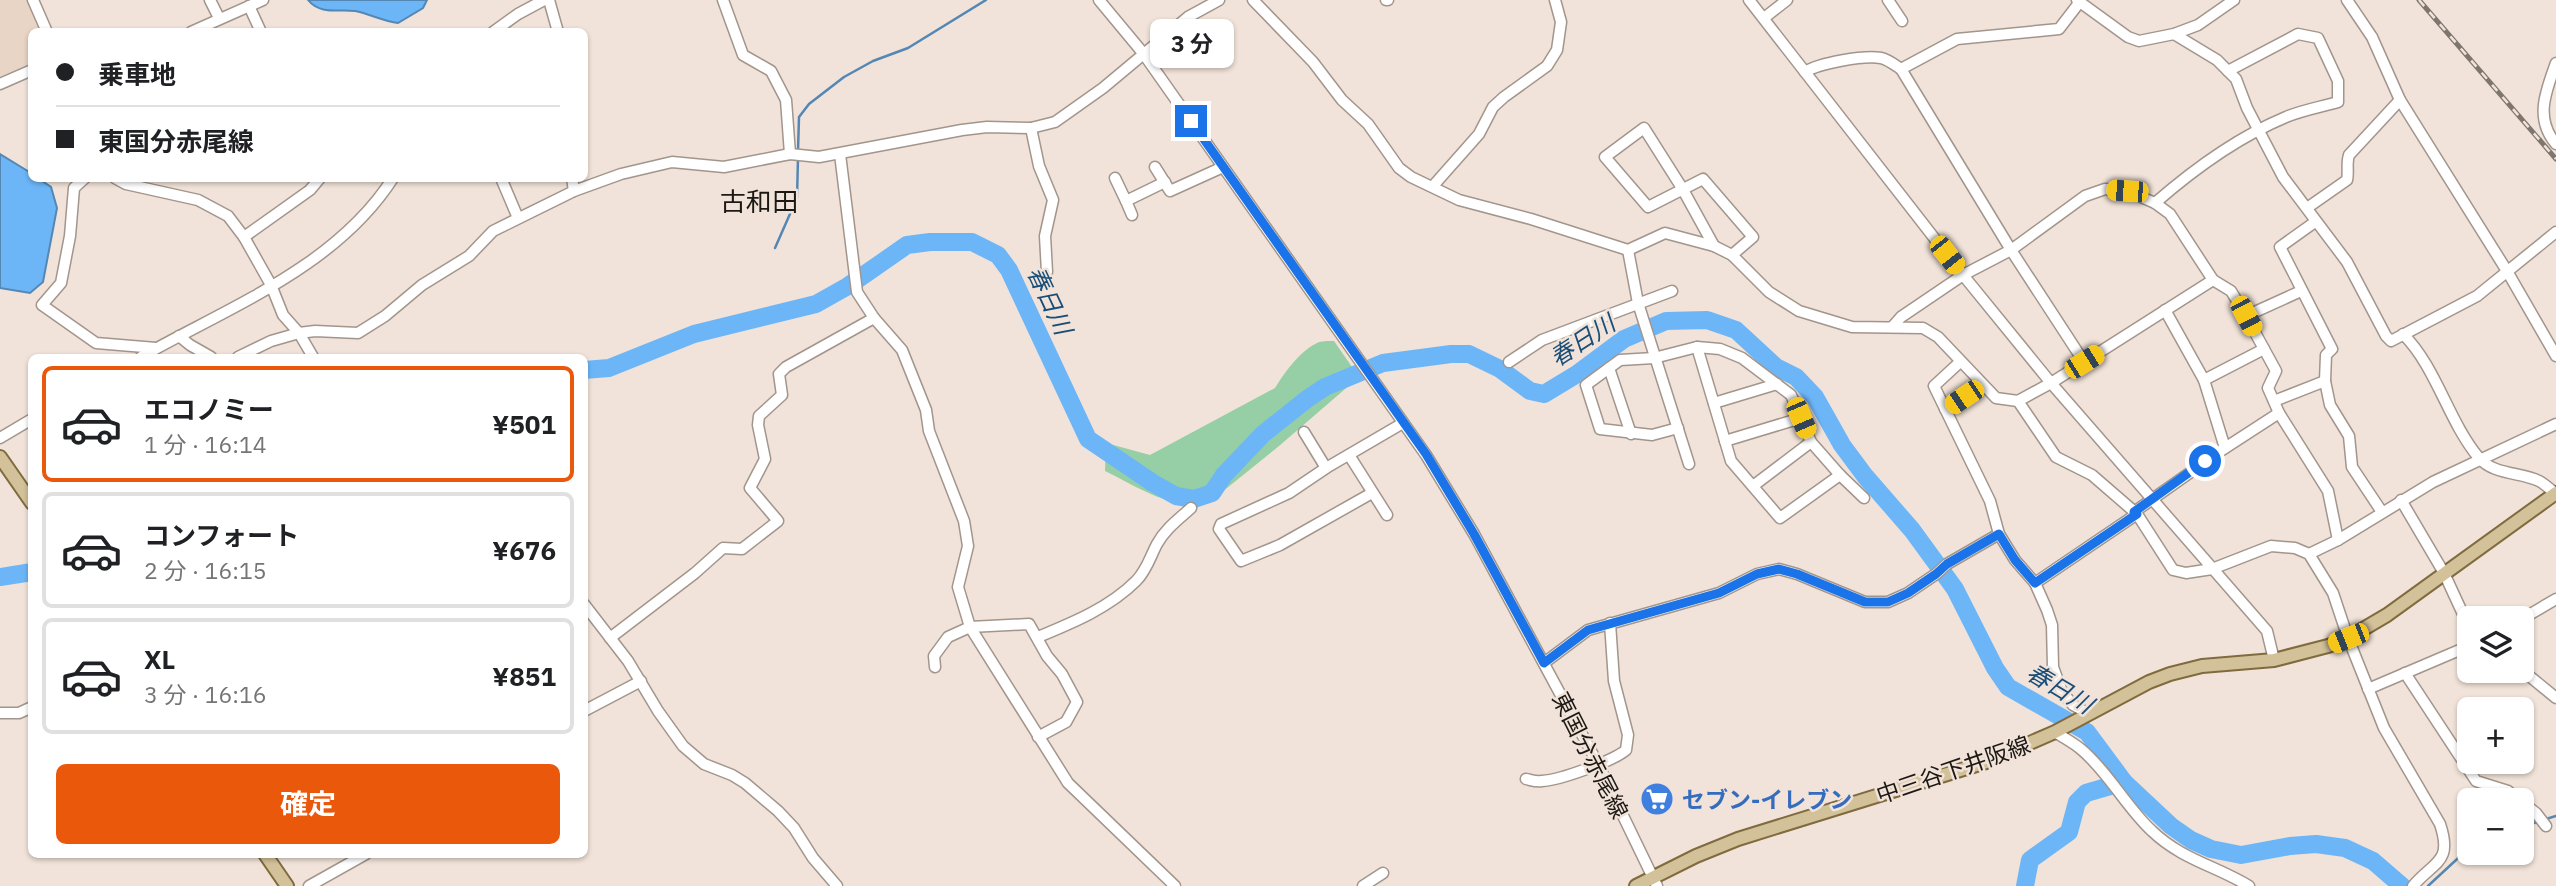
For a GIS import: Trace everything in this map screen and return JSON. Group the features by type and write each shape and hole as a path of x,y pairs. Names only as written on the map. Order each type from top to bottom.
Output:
{"main road":[{"path":"0,457 28,497"},
{"name":"中三谷下井阪線","path":"1636,886 1654,882 1696,856 1738,839 1986,762 2059,731 2169,674 2202,666 2274,660 2348,638 2387,615 2556,493"},
{"path":"268,858 287,886"}],"street":[{"path":"33,0 45,28"},
{"path":"210,0 219,18"},
{"path":"199,28 263,0"},
{"path":"498,28 517,14 546,0 556,28"},
{"path":"723,0 743,55 771,71 786,100 790,154"},
{"name":"東国分赤尾線","path":"1099,0 1143,53 1426,454 1474,534 1598,764 1654,882"},
{"path":"244,354 271,341 299,333 358,333 385,316 422,285 468,256 493,231 574,191 621,174 672,162 724,167 790,154 818,157 962,130 987,127 1031,128 1055,122 1103,88 1188,17 1219,0"},
{"path":"1253,0 1313,62 1342,100 1368,124 1399,167 1411,177 1459,200 1531,219 1628,250 1665,233 1714,246 1732,255 1769,292 1799,311 1852,327 1893,326 1923,328 1931,332 1996,398 2018,401 2052,383 2213,280"},
{"path":"1433,186 1479,134 1493,107 1547,66 1557,50 1561,22 1555,0"},
{"path":"1749,0 1963,275 2052,383 2267,631 2274,660"},
{"path":"1764,18 1787,0"},
{"path":"1888,0 1902,21"},
{"path":"1900,69 1957,39 2059,29 2078,1 2128,37 2139,41 2174,34 2198,25 2234,0"},
{"path":"2347,0 2372,37 2400,100 2507,271 2556,356"},
{"path":"249,6 259,28"},
{"path":"2174,34 2217,60 2236,79 2258,131 2283,177 2347,262 2386,337 2391,341 2477,296 2556,232"},
{"path":"2155,203 2188,175 2258,131 2287,117 2338,102 2338,81 2318,37 2298,34 2228,71"},
{"path":"1805,72 1813,67 1856,59 1882,58 1900,69 2011,250 2084,362"},
{"path":"2556,63 2543,101 2546,127 2556,144"},
{"path":"0,85 28,71"},
{"path":"2307,208 2347,180 2349,171 2346,163 2349,155 2400,100"},
{"path":"1031,128 1038,166 1053,200 1045,236 1047,272"},
{"path":"1714,246 1682,188 1644,128 1605,157 1648,207 1682,188 1703,180 1753,237 1732,255"},
{"path":"839,154 857,292 874,318 902,350 926,410 929,431 964,521 968,546 958,587 970,627 1068,783 1175,886"},
{"path":"1155,167 1170,191 1223,167"},
{"path":"1115,178 1132,215"},
{"path":"81,182 74,188 61,283 42,305 96,343 156,348"},
{"path":"122,182 198,200 228,216 244,237 271,285 283,315 299,333 311,354"},
{"path":"244,237 310,190 317,182"},
{"path":"146,354 317,258 357,225 390,182"},
{"path":"503,182 518,218"},
{"path":"573,182 574,191"},
{"path":"1126,201 1165,182"},
{"path":"1893,326 1901,317 1963,275 2011,250 2094,192 2105,189 2127,191 2155,203 2170,214 2213,280 2231,291 2276,371 2267,388 2279,413 2328,491 2338,540"},
{"path":"2315,222 2280,247 2332,349 2326,355 2325,381 2330,405 2350,436 2352,467 2382,512"},
{"path":"1628,250 1638,303 1689,464"},
{"path":"1509,362 1542,340 1672,290"},
{"path":"2246,316 2301,291"},
{"path":"2165,310 2204,380 2225,448"},
{"path":"610,638 695,573 723,548 742,550 778,521 750,488 765,458 758,425 759,416 782,396 779,373 874,318"},
{"path":"2403,334 2415,347 2447,407 2481,460 2507,474 2538,481 2556,493"},
{"path":"179,336 206,354"},
{"path":"1697,347 1731,461 1780,518 1840,475"},
{"path":"1678,428 1652,435 1600,429 1586,385 1620,360 1697,347 1720,349 1742,358 1791,395 1811,442 1864,498"},
{"path":"2204,380 2264,349"},
{"path":"1960,362 1934,386 1990,501 1999,534 2015,560 2035,583 2052,625 2053,667 2062,692 2073,705 2088,715"},
{"path":"1609,368 1630,434"},
{"path":"2274,401 2325,381"},
{"path":"1714,403 1777,384"},
{"path":"1945,409 1982,384"},
{"path":"2018,401 2056,457 2092,475 2136,513 2174,570 2186,573 2212,569 2271,546 2295,548 2309,554 2333,593 2384,729 2440,824 2445,839 2444,853 2433,869 2415,884"},
{"path":"2035,583 2225,448 2279,413"},
{"path":"1725,441 1801,418"},
{"path":"0,438 28,421"},
{"path":"1372,493 1280,545 1241,561 1219,529 1221,524 1289,493 1403,422"},
{"path":"2309,554 2338,540 2433,482 2556,424"},
{"path":"1304,432 1326,468"},
{"path":"1752,486 1811,442"},
{"path":"1349,455 1387,515"},
{"path":"2401,500 2444,573 2459,606"},
{"path":"1038,637 1080,620 1111,602 1136,581 1167,530 1191,508"},
{"path":"1544,663 1588,630 1719,593 1757,574 1779,569 1865,602 1888,602 1908,593 1947,564 1999,534"},
{"path":"2534,612 2556,599"},
{"path":"588,609 641,681 683,746 704,764 745,783 778,811 837,886"},
{"path":"1526,779 1545,781 1598,764 1626,750 1628,742 1614,681 1610,623"},
{"path":"935,667 934,656 948,637 970,627 1029,624 1077,702 1066,722 1038,737"},
{"path":"2368,689 2457,651"},
{"path":"2406,673 2476,781 2498,788"},
{"path":"2534,680 2556,698"},
{"path":"588,709 641,681"},
{"path":"0,713 19,713 28,709"},
{"path":"2059,731 2083,750 2151,831 2195,862 2217,868 2249,886"},
{"path":"2534,812 2546,826"},
{"path":"309,886 359,858"},
{"path":"1363,886 1382,873"}],"shaded area":[{"path":"0,0 29,0 40,28 28,28 28,64 0,78"}],"green space":[{"path":"1334,341 1359,377 1212,500 1198,503 1170,501 1143,491 1105,471 1106,443 1150,455 1275,388 1305,351 1319,342"}],"water":[{"path":"308,0 427,0 423,8 398,23 355,11 324,10"},
{"path":"0,154 28,171 28,182 44,182 51,187 57,208 43,282 30,293 0,288"}],"waterway":[{"path":"798,151 799,117 809,104 844,77 873,61 908,48 986,0"},
{"path":"775,248 797,198 798,158"},
{"name":"春日川","path":"588,370 609,368 694,334 816,304 848,286 907,245 972,242 998,255 1009,270 1088,439 1153,483 1176,496 1194,499 1212,493 1224,475 1263,434 1307,399 1325,387 1383,363 1469,354 1500,369 1530,391 1544,394 1577,374 1624,339 1666,321 1707,320 1736,330 1776,367 1796,377 1815,397 1842,445 1912,530 1955,589 1995,668 2008,687 2087,732 2124,782 2171,826 2191,840 2211,849 2241,855 2316,844 2345,848 2373,861 2402,886"},
{"name":"春日川","path":"0,577 28,573"},
{"path":"2025,886 2030,860 2069,832 2077,802 2086,793 2124,782"},
{"path":"2546,819 2556,816"},
{"path":"2534,823 2540,821"},
{"path":"2428,886 2457,859"}],"railway":[{"path":"2419,0 2556,159"}],"place":[{"name":"セブン-イレブン","path":"1657,799"}],"district":[{"name":"古和田","path":"759,201"}],"route":[{"path":"1191,121 1426,454 1474,534 1544,663 1588,630 1719,593 1757,574 1779,569 1865,602 1888,602 1908,593 1947,564 1999,534 2015,560 2035,583 2137,514 2134,512 2205,461"}]}
